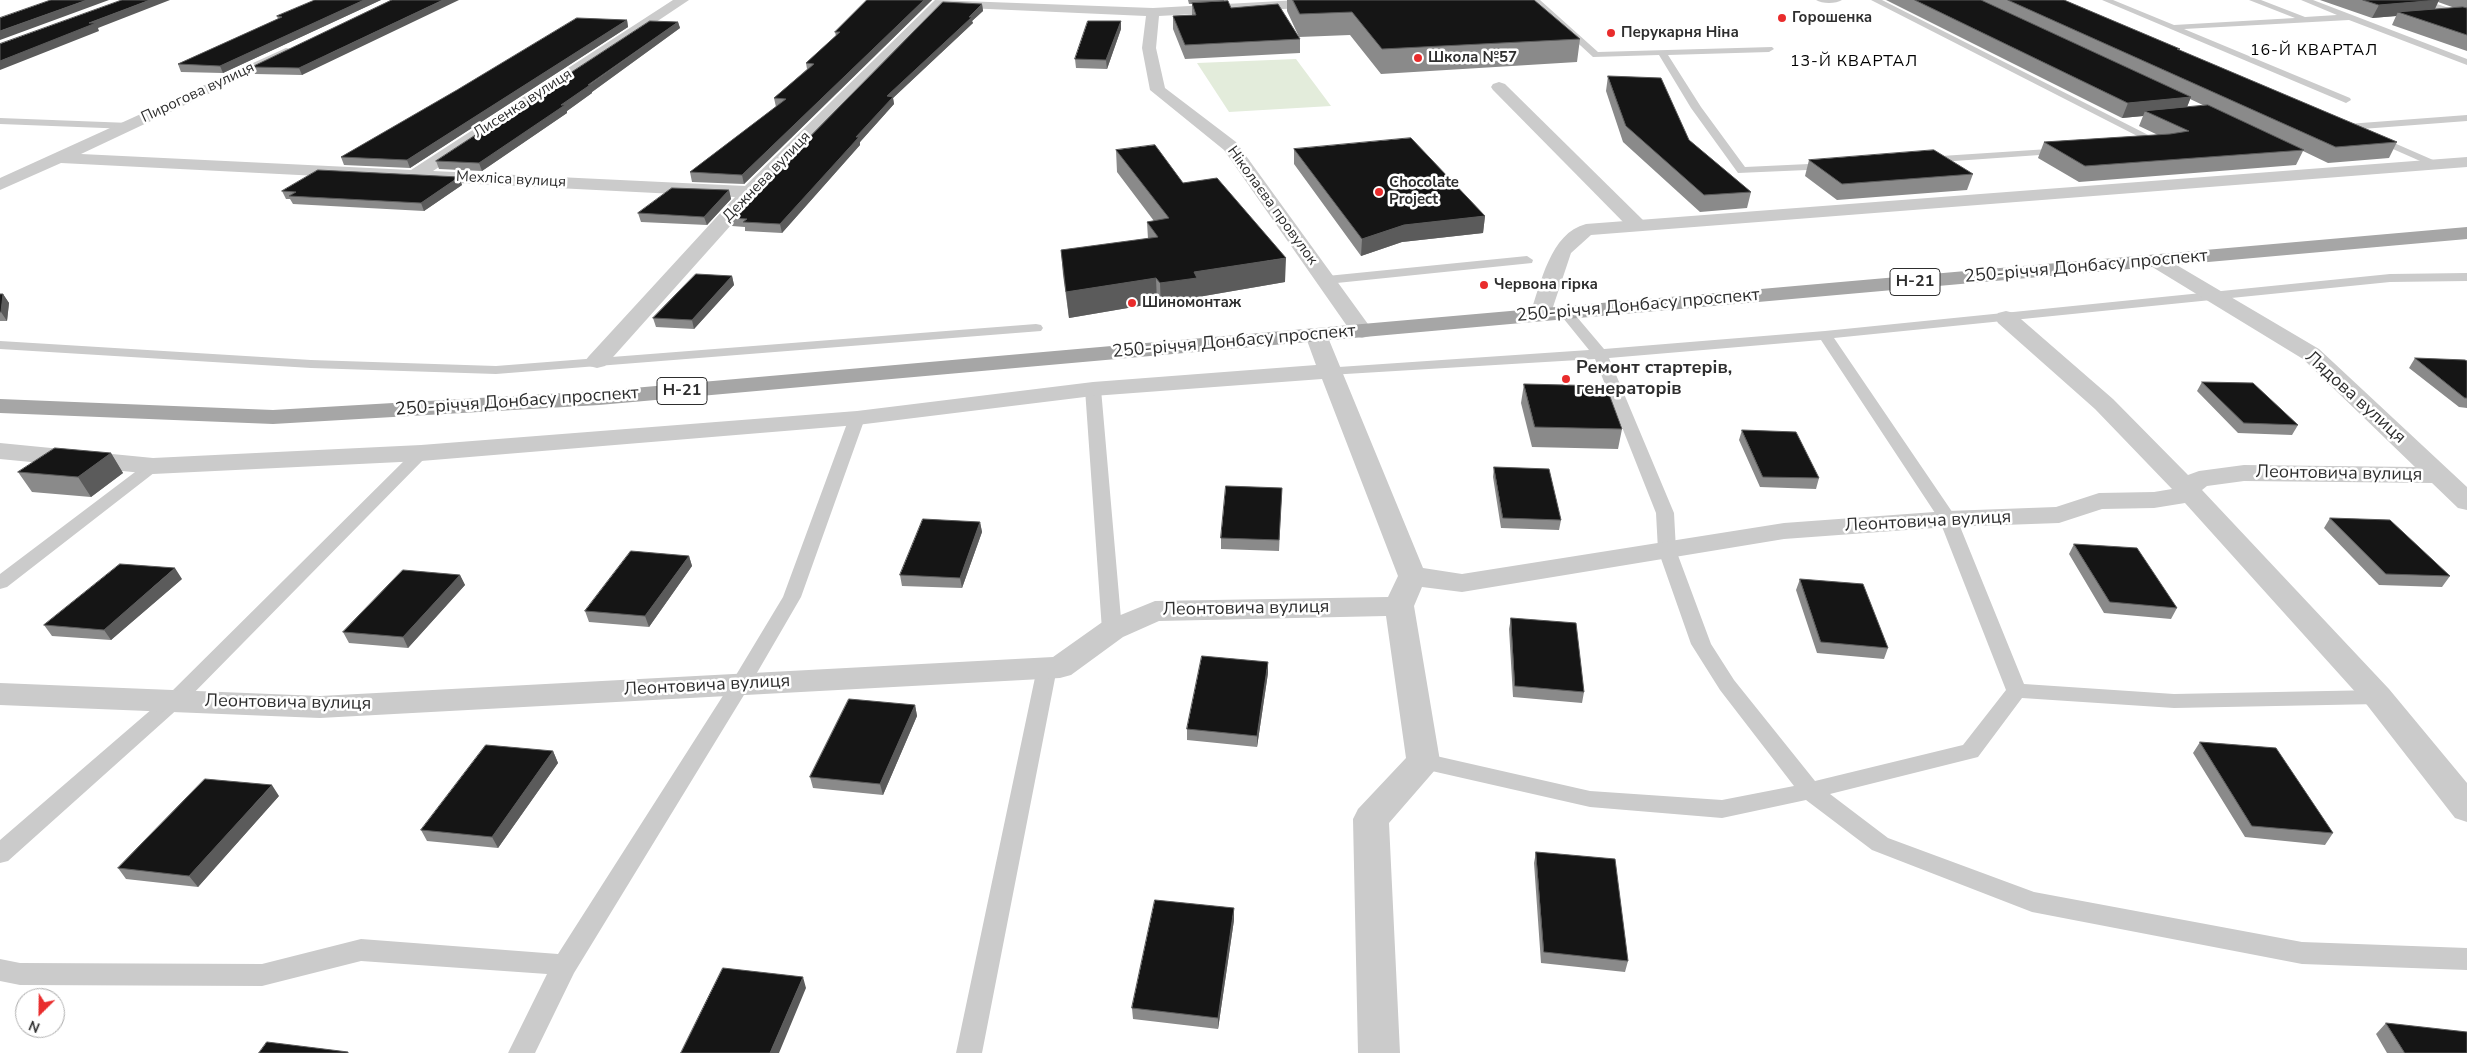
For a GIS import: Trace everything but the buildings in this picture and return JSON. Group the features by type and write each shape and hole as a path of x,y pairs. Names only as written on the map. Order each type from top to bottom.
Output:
{"main road":[{"name":"250-річчя Донбасу проспект","path":"0,406 283,416 599,398 2467,233"}],"street":[{"name":"Лисенка вулиця","path":"415,175 682,0"},
{"path":"941,2 1153,12 1372,0"},
{"path":"2412,0 2464,17"},
{"name":"Дежнева вулиця","path":"597,361 750,192 941,2"},
{"name":"Ніколаєва провулок","path":"1153,12 1149,48 1158,90 1230,146 1362,331"},
{"name":"Пирогова вулиця","path":"0,185 62,158 298,46"},
{"path":"1499,87 1638,226"},
{"name":"Мехліса вулиця","path":"62,158 750,192"},
{"path":"2305,161 2332,174"},
{"path":"1542,314 1562,251 1586,230 2332,174 2467,162"},
{"name":"Лядова вулиця","path":"2156,261 2215,294 2311,354 2467,502"},
{"path":"2006,318 2104,404 2188,489 2378,696 2467,808"},
{"path":"1316,335 1412,576 1399,606 1423,761 1371,819 1379,1053"},
{"path":"0,451 153,466 421,453 857,418 1093,389 1330,371"},
{"name":"Леонтовича вулиця","path":"1412,576 1462,583 1784,531 1948,519 2059,515 2100,501 2154,500 2179,496 2199,479 2244,473 2440,475"},
{"name":"Леонтовича вулиця","path":"0,694 320,707 1047,668 1060,667 1112,630 1155,611 1399,606"}],"lane":[{"path":"1535,0 1596,55 1769,50"},
{"path":"1820,0 1838,0"},
{"path":"1875,0 2162,145 2143,146"},
{"path":"2106,0 2346,100"},
{"path":"2253,0 2308,20"},
{"path":"2306,0 2467,62"},
{"path":"2171,27 2352,17"},
{"path":"2433,18 2464,17"},
{"path":"2367,23 2386,21"},
{"path":"1662,52 1696,108 1742,172 1840,165"},
{"path":"2436,165 2345,126 2467,118"},
{"path":"2119,123 2138,121"},
{"path":"0,122 130,126"},
{"path":"1918,160 2074,150"},
{"path":"1327,280 1527,260"},
{"path":"1330,371 1600,354 1825,335 2006,318 2215,294 2390,278 2467,277"},
{"path":"1566,313 1600,354 1665,513 1667,550 1701,644 1727,685 1810,791 1880,844 2032,902 2302,953 2467,959"},
{"path":"0,345 311,364 496,370 1036,328"},
{"path":"1825,335 1948,519 2017,691"},
{"path":"1093,389 1112,630"},
{"path":"521,1053 565,965 740,685 792,597 857,418"},
{"path":"0,854 174,701 421,453"},
{"path":"0,582 153,466"},
{"path":"969,1053 1047,668"},
{"path":"2017,691 2174,700 2378,696"},
{"path":"1423,761 1590,799 1722,809 1810,791 1970,751 2017,691"},
{"path":"0,970 20,974 262,975 361,950 565,965"}],"green space":[{"path":"1296,59 1331,106 1229,112 1197,63"}],"place":[{"name":"Горошенка","path":"1782,18"},
{"name":"Перукарня Ніна","path":"1611,33"},
{"name":"Школа №57","path":"1418,58"},
{"name":"Chocolate Project","path":"1379,192"},
{"name":"Червона гірка","path":"1484,285"},
{"name":"Шиномонтаж","path":"1132,303"},
{"name":"Ремонт стартерів, генераторів","path":"1566,379"}],"district":[{"name":"16-Й КВАРТАЛ","path":"2314,51"},
{"name":"13-Й КВАРТАЛ","path":"1854,62"}]}
